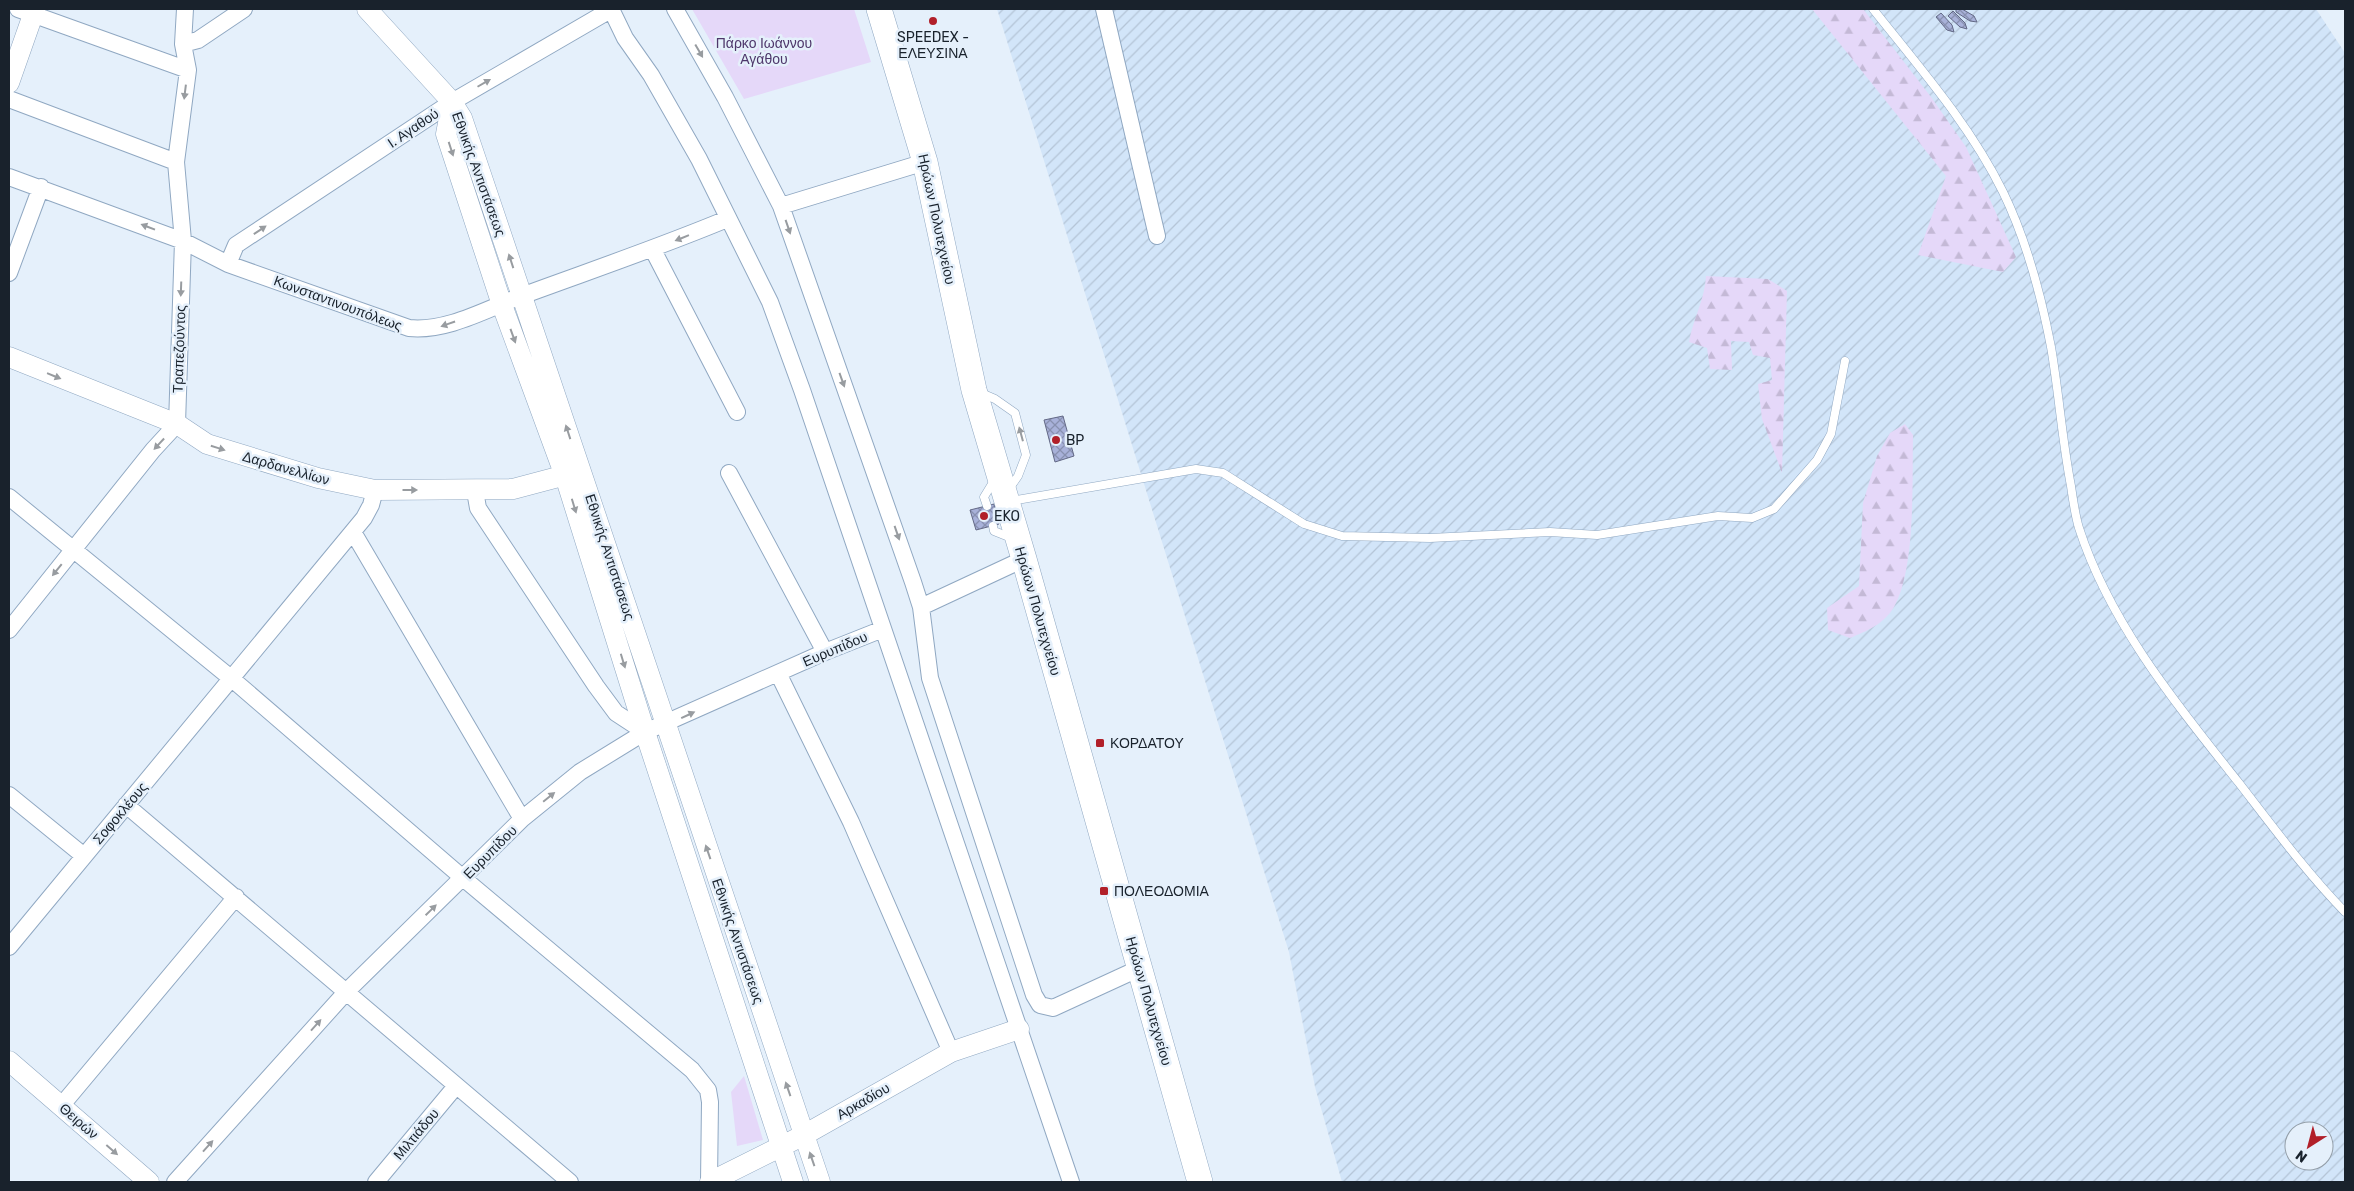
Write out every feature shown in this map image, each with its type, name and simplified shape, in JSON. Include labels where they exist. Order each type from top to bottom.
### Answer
[{"type":"main road","name":"Ηρώων Πολυτεχνείου","points":[[879,9],[925,162],[974,390],[999,494],[1021,549],[1200,1182]]},
{"type":"street","name":"Τραπεζούντος","points":[[177,424],[183,241],[176,162],[188,70],[183,44],[185,9]]},
{"type":"street","points":[[183,44],[198,40],[244,9]]},
{"type":"street","points":[[367,9],[452,102]]},
{"type":"street","points":[[611,9],[625,38],[651,75],[678,120],[770,302],[1070,1182]]},
{"type":"street","name":"Ι. Αγαθού","points":[[228,264],[236,245],[452,102],[611,9]]},
{"type":"street","points":[[674,9],[725,97],[780,206],[883,492],[921,607],[930,678],[1034,995],[1040,1005],[1053,1008],[1140,968]]},
{"type":"street","points":[[1104,9],[1157,236]]},
{"type":"street","points":[[9,83],[29,11],[188,70]]},
{"type":"street","points":[[9,99],[176,162]]},
{"type":"street","name":"Εθνικής Αντιστάσεως","points":[[452,102],[462,118],[478,160],[523,296],[645,732],[792,1182]]},
{"type":"street","name":"Εθνικής Αντιστάσεως","points":[[452,102],[446,134],[502,305],[573,473],[665,725],[820,1182]]},
{"type":"street","points":[[780,206],[925,162]]},
{"type":"street","name":"Κωνσταντινουπόλεως","points":[[9,177],[41,187],[183,241],[228,264],[409,328],[422,330],[438,327],[502,305],[653,250],[727,219]]},
{"type":"street","points":[[9,273],[41,187]]},
{"type":"street","points":[[653,250],[737,412]]},
{"type":"street","name":"Δαρδανελλίων","points":[[9,358],[177,424],[206,444],[318,478],[375,490],[475,491],[513,489],[573,473]]},
{"type":"street","points":[[9,630],[153,450],[177,424]]},
{"type":"street","points":[[729,473],[826,652]]},
{"type":"street","name":"Σοφοκλέους","points":[[9,947],[353,532],[371,505],[375,490]]},
{"type":"street","points":[[475,491],[478,508],[596,686],[616,713],[645,732]]},
{"type":"street","points":[[9,497],[232,679],[702,1081],[708,1090],[710,1102],[710,1182]]},
{"type":"street","points":[[353,532],[522,819]]},
{"type":"street","points":[[921,607],[1021,549]]},
{"type":"street","name":"Ευρυπίδου","points":[[175,1182],[347,991],[522,819],[580,772],[645,732],[665,725],[826,652],[883,629]]},
{"type":"street","points":[[778,673],[851,822],[951,1052]]},
{"type":"street","points":[[9,795],[84,856]]},
{"type":"street","points":[[126,805],[570,1182]]},
{"type":"street","points":[[61,1106],[236,897]]},
{"type":"street","name":"Αρκαδίου","points":[[710,1182],[804,1135],[951,1052],[1019,1029]]},
{"type":"street","name":"Θειρών","points":[[9,1061],[149,1182]]},
{"type":"street","name":"Μιλτιάδου","points":[[376,1182],[456,1086]]},
{"type":"lane","points":[[1873,9],[1947,103],[1981,154],[2003,192],[2021,236],[2051,346],[2062,441],[2078,526],[2101,585],[2146,661],[2192,724],[2267,819],[2345,912]]},
{"type":"lane","points":[[999,494],[1196,469],[1223,473],[1304,524],[1342,536],[1430,538],[1550,532],[1597,535],[1718,516],[1752,518],[1774,509],[1817,460],[1831,434],[1845,361]]},
{"type":"lane","points":[[974,390],[995,399],[1015,413],[1026,455],[1018,476],[999,494]]},
{"type":"lane","points":[[993,526],[994,531],[1006,537],[1021,549]]},
{"type":"shaded area","points":[[997,9],[2316,9],[2345,53],[2345,1182],[1342,1182],[1315,1087],[1289,952]]},
{"type":"green space","name":"Πάρκο Ιωάννου Αγάθου","points":[[692,9],[854,9],[871,62],[744,99]]},
{"type":"green space","points":[[1812,9],[1863,9],[1931,97],[1966,147],[2016,257],[2003,272],[1918,255],[1946,176]]},
{"type":"green space","points":[[1706,276],[1768,279],[1787,291],[1782,473],[1762,419],[1758,384],[1772,380],[1770,358],[1753,355],[1749,342],[1731,341],[1732,370],[1710,369],[1707,348],[1689,342]]},
{"type":"green space","points":[[1905,424],[1913,435],[1912,499],[1909,548],[1901,590],[1894,607],[1885,618],[1869,630],[1850,638],[1828,630],[1827,608],[1859,586],[1863,503],[1877,456],[1890,433]]},
{"type":"green space","points":[[744,1076],[763,1140],[737,1146],[731,1092]]},
{"type":"building","points":[[1956,9],[1962,9],[1974,16],[1977,22],[1970,21],[1956,12]]},
{"type":"building","points":[[1953,11],[1965,23],[1967,29],[1960,27],[1948,16]]},
{"type":"building","points":[[1941,13],[1952,25],[1954,32],[1947,30],[1936,17]]},
{"type":"building","points":[[1063,416],[1074,456],[1055,462],[1044,420]]},
{"type":"building","points":[[994,504],[999,524],[976,530],[970,510]]},
{"type":"place","name":"SPEEDEX - ΕΛΕΥΣΙΝΑ","points":[[933,21]]},
{"type":"place","name":"BP","points":[[1056,440]]},
{"type":"place","name":"EKO","points":[[984,516]]},
{"type":"place","name":"ΚΟΡΔΑΤΟΥ","points":[[1100,743]]},
{"type":"place","name":"ΠΟΛΕΟΔΟΜΙΑ","points":[[1104,891]]}]
